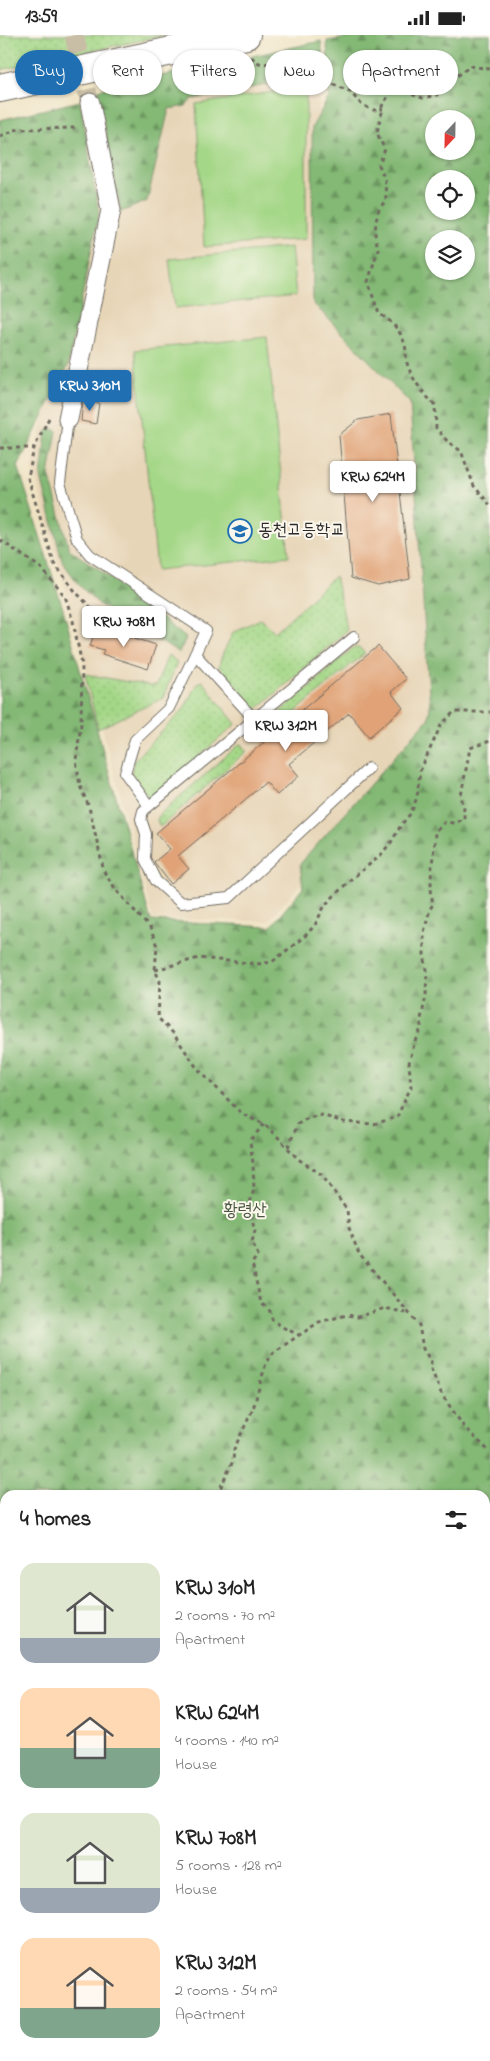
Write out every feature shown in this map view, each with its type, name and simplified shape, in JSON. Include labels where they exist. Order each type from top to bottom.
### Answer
[{"type":"highway","points":[[0,88],[237,37]]},
{"type":"street","points":[[68,419],[111,210],[90,103]]},
{"type":"lane","points":[[68,419],[60,483],[77,539],[90,555],[206,631],[169,708],[135,740],[127,761],[125,773],[149,806]]},
{"type":"lane","points":[[354,637],[143,811],[140,819],[146,833],[145,859],[156,881],[181,903],[229,898],[369,768]]},
{"type":"lane","points":[[195,654],[254,719]]},
{"type":"path","points":[[237,37],[259,63],[288,65],[349,91],[362,105],[373,110],[383,109]]},
{"type":"path","points":[[490,69],[470,66],[456,77],[442,83],[437,95],[423,98],[401,91],[391,92],[382,106],[383,109],[378,121],[377,133],[385,149],[378,165],[385,179],[386,200],[379,209],[376,221],[375,234],[378,249],[368,282],[379,314],[388,319],[400,331],[406,348],[407,364],[412,375],[425,395],[435,405],[436,428],[448,442],[461,451],[474,487],[490,505]]},
{"type":"path","points":[[0,135],[18,129],[94,128]]},
{"type":"path","points":[[0,448],[34,449],[28,478],[54,563],[105,623]]},
{"type":"path","points":[[0,540],[41,568],[65,596],[73,621],[82,665],[81,724],[76,760],[80,785],[89,807],[104,871],[117,891],[150,928],[154,937],[157,946],[155,970],[160,981],[158,1018],[173,1033],[197,1068],[242,1114],[264,1124],[298,1159],[321,1174],[347,1210],[349,1228],[359,1254],[406,1313],[419,1325],[423,1349],[430,1361],[431,1369],[442,1395],[464,1427],[490,1452]]},
{"type":"path","points":[[155,970],[199,958],[257,964],[272,962],[305,937],[315,925],[325,905],[350,880],[380,856],[411,813],[416,797],[420,771],[441,725],[454,712],[490,712]]},
{"type":"path","points":[[288,1148],[298,1124],[308,1118],[321,1115],[344,1122],[374,1124],[397,1117],[411,1087],[409,1063],[415,1041],[421,1029],[426,995],[427,970],[424,955],[424,932],[433,904],[430,879],[434,853],[434,832],[445,822],[454,823],[464,819],[461,796],[470,748],[490,741]]},
{"type":"path","points":[[264,1124],[250,1141],[254,1191],[250,1210],[256,1231],[252,1242],[258,1255],[252,1263],[261,1303],[270,1311],[272,1319],[280,1327],[299,1335]]},
{"type":"path","points":[[219,1490],[233,1461],[234,1449],[253,1409],[266,1363],[274,1352],[319,1323],[347,1315],[358,1317],[385,1308],[406,1313]]},
{"type":"shaded area","name":"동천고등학교","points":[[265,81],[265,95],[319,95],[321,301],[422,402],[447,719],[268,921],[153,919],[33,468],[88,202],[135,196],[151,101],[186,95],[255,95],[255,83]]},
{"type":"green space","points":[[0,35],[167,35],[83,53],[83,50],[15,50],[15,67],[0,70]]},
{"type":"green space","name":"황령산","points":[[366,35],[490,35],[490,1490],[0,1490],[0,120],[80,101],[99,213],[68,366],[18,466],[63,609],[151,921],[270,927],[303,888],[300,864],[428,719],[430,708],[410,403],[313,303],[312,127],[329,95],[333,95],[333,50],[327,50],[327,41]]},
{"type":"green space","points":[[321,41],[322,50],[280,50]]},
{"type":"green space","points":[[265,53],[265,85],[255,87],[255,55]]},
{"type":"green space","points":[[172,74],[172,95],[213,95],[192,99],[186,106],[169,109],[147,201],[121,212],[98,95],[162,95],[162,76]]},
{"type":"green space","points":[[265,93],[265,95],[306,95],[306,239],[204,247],[196,104]]},
{"type":"green space","points":[[291,247],[296,296],[175,308],[169,259]]},
{"type":"green space","points":[[267,337],[289,556],[157,570],[135,350]]},
{"type":"green space","points":[[51,428],[57,431],[49,474],[69,549],[104,573],[186,638],[179,653],[100,605],[79,585],[62,561],[41,477],[46,432]]},
{"type":"green space","points":[[335,576],[347,630],[257,709],[219,667],[233,632],[260,619],[275,632]]},
{"type":"green space","points":[[353,648],[359,648],[365,653],[279,726],[273,718]]},
{"type":"green space","points":[[168,655],[177,662],[163,698],[98,729],[85,674],[156,686]]},
{"type":"green space","points":[[202,681],[236,724],[150,799],[131,773],[134,760],[184,709],[197,683]]},
{"type":"green space","points":[[241,743],[247,751],[160,827],[157,820],[160,814]]},
{"type":"building","points":[[83,401],[99,403],[96,424],[81,421]]},
{"type":"building","points":[[391,414],[410,579],[378,586],[351,578],[339,435],[358,420]]},
{"type":"building","points":[[110,630],[156,645],[148,669],[102,654],[104,650],[90,646],[95,631],[108,635]]},
{"type":"building","points":[[378,646],[406,679],[391,692],[403,708],[369,737],[349,713],[289,764],[299,776],[277,795],[266,782],[178,856],[189,869],[171,884],[154,862],[170,849],[156,833]]},
{"type":"tunnel","points":[[74,35],[90,103]]},
{"type":"place","name":"동천고등학교","points":[[240,531]]}]
